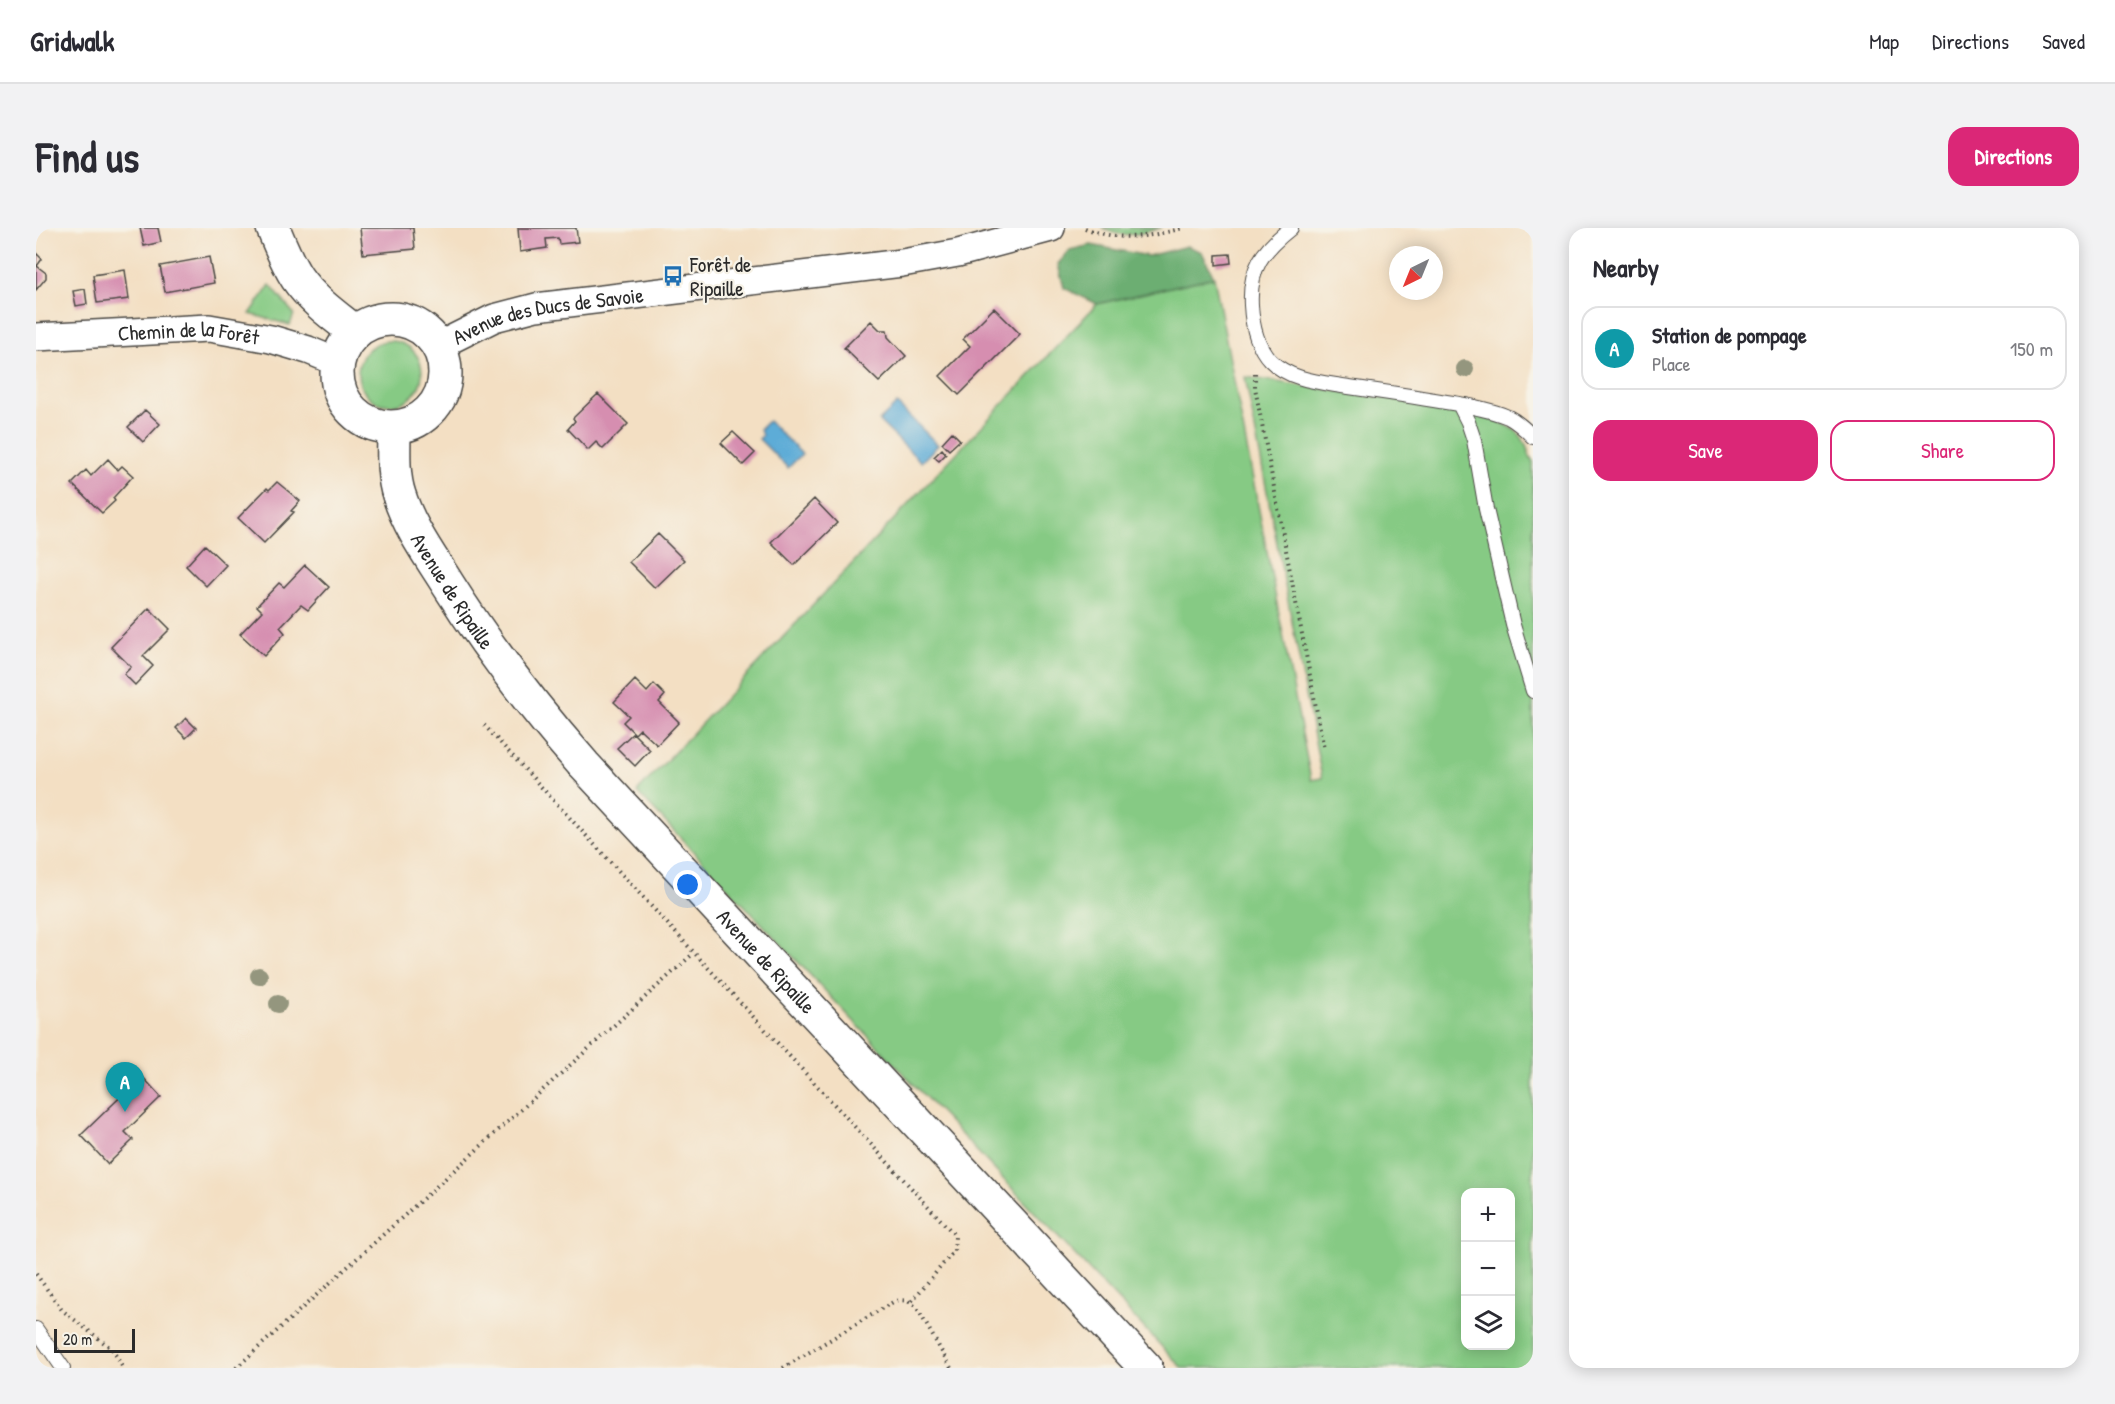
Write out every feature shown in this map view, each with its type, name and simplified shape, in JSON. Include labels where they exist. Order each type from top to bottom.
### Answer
[{"type":"street","points":[[273,228],[298,280],[317,300],[355,332]]},
{"type":"street","name":"Avenue des Ducs de Savoie","points":[[438,346],[494,318],[536,307],[902,263],[958,253],[1051,228]]},
{"type":"street","points":[[402,320],[426,332],[438,346],[445,367],[444,383],[439,398],[430,411],[417,421],[394,428],[372,424],[352,412],[343,400],[338,386],[338,362],[343,346],[355,332],[377,321],[402,320]]},
{"type":"street","name":"Chemin de la Forêt","points":[[36,337],[209,328],[272,339],[338,362]]},
{"type":"street","name":"Avenue de Ripaille","points":[[394,428],[396,482],[407,516],[466,613],[539,713],[584,765],[1146,1368]]},
{"type":"lane","points":[[1291,228],[1262,255],[1255,268],[1252,281],[1251,309],[1255,333],[1260,346],[1281,369],[1316,382],[1459,404],[1508,417],[1533,437]]},
{"type":"lane","points":[[1459,404],[1474,440],[1486,509],[1513,625],[1533,691]]},
{"type":"lane","points":[[36,1329],[63,1368]]},
{"type":"path","points":[[1085,228],[1115,238],[1159,234],[1183,228]]},
{"type":"path","points":[[1260,346],[1254,379],[1255,388],[1324,749]]},
{"type":"path","points":[[484,725],[955,1237],[956,1244],[950,1258],[911,1302]]},
{"type":"path","points":[[236,1368],[694,953]]},
{"type":"path","points":[[36,1274],[62,1310],[112,1349],[123,1368]]},
{"type":"path","points":[[783,1368],[893,1302],[902,1300],[911,1302],[917,1308],[951,1368]]},
{"type":"green space","points":[[1103,228],[1162,228],[1125,235]]},
{"type":"green space","points":[[1091,245],[1148,256],[1187,246],[1202,252],[1214,277],[1097,304],[1064,288],[1058,264],[1070,250]]},
{"type":"green space","points":[[1214,277],[1311,780],[1322,778],[1245,377],[1422,403],[1470,413],[1508,426],[1524,440],[1533,462],[1533,1368],[1182,1368],[637,792],[1097,304]]},
{"type":"green space","points":[[270,285],[294,314],[290,325],[250,314]]},
{"type":"green space","points":[[390,341],[408,347],[416,355],[422,373],[416,391],[408,399],[390,405],[372,399],[364,391],[358,373],[364,355],[372,347]]},
{"type":"water","points":[[897,404],[938,445],[921,462],[879,421]]},
{"type":"water","points":[[768,421],[802,454],[788,468],[759,439],[762,436],[760,429]]},
{"type":"building","points":[[140,228],[158,228],[161,242],[144,246]]},
{"type":"building","points":[[360,228],[413,228],[415,249],[363,254]]},
{"type":"building","points":[[518,228],[576,228],[578,242],[559,244],[558,238],[546,239],[547,248],[520,252]]},
{"type":"building","points":[[36,253],[42,259],[37,266],[46,273],[46,278],[36,290]]},
{"type":"building","points":[[1230,254],[1231,263],[1216,265],[1216,255]]},
{"type":"building","points":[[209,257],[214,283],[165,292],[160,266]]},
{"type":"building","points":[[125,270],[129,299],[97,303],[93,275]]},
{"type":"building","points":[[85,289],[87,304],[76,306],[73,291]]},
{"type":"building","points":[[994,308],[1020,334],[959,395],[940,376],[970,346],[963,339]]},
{"type":"building","points":[[871,321],[880,330],[887,330],[888,337],[906,356],[879,382],[844,348]]},
{"type":"building","points":[[598,394],[628,424],[603,449],[596,442],[588,450],[568,429],[575,421],[573,418]]},
{"type":"building","points":[[145,410],[160,424],[143,442],[128,427]]},
{"type":"building","points":[[733,432],[755,453],[743,465],[721,443]]},
{"type":"building","points":[[952,432],[960,440],[949,450],[942,443]]},
{"type":"building","points":[[942,449],[946,454],[939,461],[934,457]]},
{"type":"building","points":[[108,459],[118,470],[122,466],[133,476],[113,498],[115,501],[102,513],[72,484],[86,470],[91,476]]},
{"type":"building","points":[[277,482],[300,501],[291,511],[294,512],[264,543],[238,518],[267,488],[269,490]]},
{"type":"building","points":[[814,499],[837,523],[794,565],[771,542]]},
{"type":"building","points":[[658,534],[684,560],[655,588],[629,562]]},
{"type":"building","points":[[205,545],[226,565],[206,586],[186,566]]},
{"type":"building","points":[[305,565],[329,587],[308,610],[301,605],[280,627],[285,633],[264,656],[240,634],[262,611],[257,606],[279,583],[284,587]]},
{"type":"building","points":[[149,608],[170,629],[143,656],[153,666],[135,685],[124,674],[131,667],[111,647]]},
{"type":"building","points":[[635,680],[647,692],[654,684],[665,695],[659,702],[679,722],[657,745],[640,729],[635,734],[623,722],[629,716],[614,702]]},
{"type":"building","points":[[186,718],[196,728],[186,738],[176,728]]},
{"type":"building","points":[[633,733],[650,750],[635,766],[617,748]]},
{"type":"building","points":[[142,1076],[161,1097],[125,1132],[133,1140],[108,1164],[81,1135]]},
{"type":"place","name":"Forêt de Ripaille","points":[[673,276]]},
{"type":"place","name":"Station de pompage","points":[[125,1112]]}]
